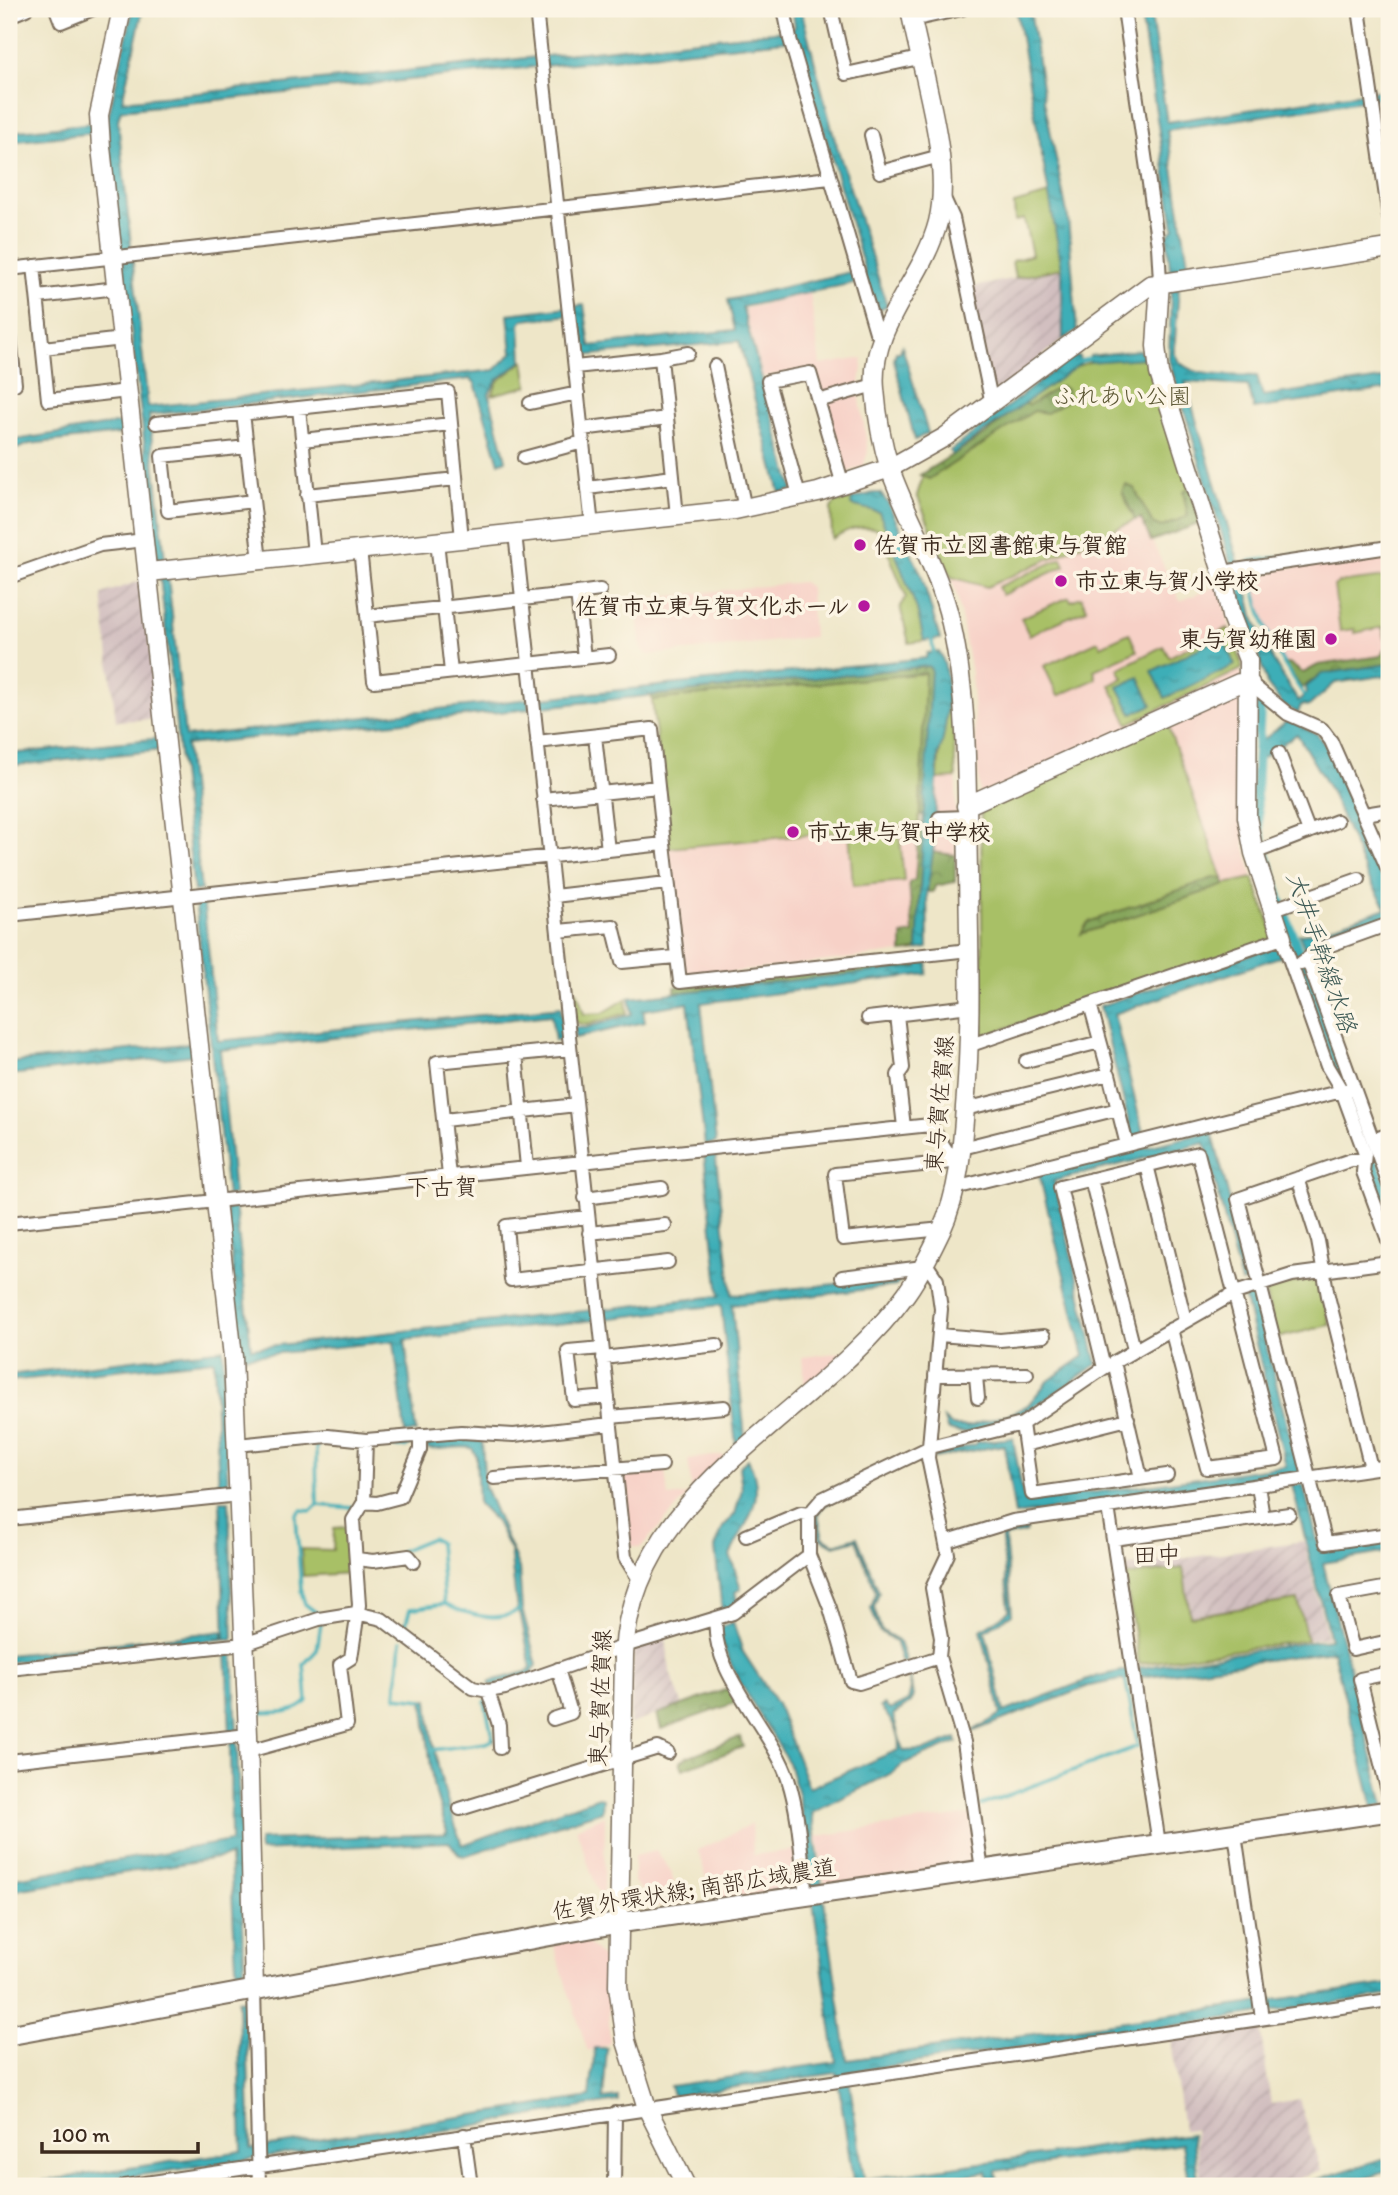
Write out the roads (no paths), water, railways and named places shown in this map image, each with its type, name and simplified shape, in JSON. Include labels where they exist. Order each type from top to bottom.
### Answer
[{"type":"main road","name":"佐賀外環状線; 南部広域農道","points":[[9,2035],[618,1923],[1389,1811]]},
{"type":"street","points":[[9,16],[26,9]]},
{"type":"street","points":[[56,9],[61,22],[93,9]]},
{"type":"street","points":[[122,9],[99,115],[123,255],[117,288],[233,1357],[248,1743],[259,2186]]},
{"type":"street","points":[[536,9],[592,526]]},
{"type":"street","points":[[784,9],[830,178],[876,332],[881,337]]},
{"type":"street","points":[[831,9],[846,74],[919,58]]},
{"type":"street","points":[[911,14],[962,9]]},
{"type":"street","points":[[1124,9],[1158,246],[1160,281],[1156,346],[1159,373],[1222,572],[1231,616],[1248,660],[1250,682],[1245,788],[1260,850],[1280,907],[1282,938],[1299,964],[1327,1066],[1348,1090],[1373,1140],[1389,1185]]},
{"type":"street","points":[[1359,9],[1389,218]]},
{"type":"street","name":"東与賀佐賀線","points":[[686,2186],[647,2108],[626,2041],[618,1986],[624,1646],[628,1616],[657,1544],[683,1508],[874,1331],[906,1294],[942,1229],[955,1188],[961,1154],[971,1045],[963,696],[953,634],[935,570],[890,468],[874,385],[881,337],[930,244],[943,196],[940,156],[911,14]]},
{"type":"street","points":[[871,135],[880,172],[940,156]]},
{"type":"street","points":[[9,269],[830,178]]},
{"type":"street","points":[[943,196],[953,218],[992,404]]},
{"type":"street","points":[[149,572],[745,509],[843,485],[890,468],[945,437],[1133,297],[1160,281],[1389,248]]},
{"type":"street","points":[[34,266],[48,400],[128,391]]},
{"type":"street","points":[[38,297],[117,288]]},
{"type":"street","points":[[9,326],[10,357],[15,384]]},
{"type":"street","points":[[43,348],[123,339]]},
{"type":"street","points":[[575,366],[688,353]]},
{"type":"street","points":[[661,358],[677,516]]},
{"type":"street","points":[[715,366],[745,509]]},
{"type":"street","points":[[797,488],[768,382],[810,373],[843,485]]},
{"type":"street","points":[[818,401],[874,385]]},
{"type":"street","points":[[156,423],[448,392],[462,538]]},
{"type":"street","points":[[530,403],[578,393]]},
{"type":"street","points":[[299,408],[314,554]]},
{"type":"street","points":[[243,413],[260,561]]},
{"type":"street","points":[[524,458],[583,435],[667,418]]},
{"type":"street","points":[[302,440],[451,424]]},
{"type":"street","points":[[247,447],[162,456],[168,511],[253,500]]},
{"type":"street","points":[[588,488],[673,477]]},
{"type":"street","points":[[307,495],[456,479]]},
{"type":"street","points":[[515,533],[625,1557],[640,1581]]},
{"type":"street","points":[[9,577],[100,545],[145,540]]},
{"type":"street","points":[[437,541],[451,672]]},
{"type":"street","points":[[1222,572],[1389,547]]},
{"type":"street","points":[[360,549],[374,681],[609,655]]},
{"type":"street","points":[[367,616],[600,590]]},
{"type":"street","points":[[577,593],[584,658]]},
{"type":"street","points":[[939,818],[966,812],[1239,683],[1250,682],[1294,716],[1322,729],[1331,741],[1389,872]]},
{"type":"street","points":[[537,742],[652,729],[675,957],[678,978],[684,983],[969,950]]},
{"type":"street","points":[[595,736],[608,850]]},
{"type":"street","points":[[1279,754],[1309,832]]},
{"type":"street","points":[[543,799],[658,787]]},
{"type":"street","points":[[1365,814],[1389,810]]},
{"type":"street","points":[[1260,850],[1337,821]]},
{"type":"street","points":[[9,915],[664,844]]},
{"type":"street","points":[[1280,907],[1359,879]]},
{"type":"street","points":[[554,896],[667,883]]},
{"type":"street","points":[[1299,964],[1322,948],[1389,924]]},
{"type":"street","points":[[558,931],[613,926],[622,962],[675,957]]},
{"type":"street","points":[[971,1045],[1282,938]]},
{"type":"street","points":[[1090,1004],[1107,1066]]},
{"type":"street","points":[[868,1018],[970,1006]]},
{"type":"street","points":[[897,1015],[903,1068],[898,1075],[904,1127]]},
{"type":"street","points":[[1026,1061],[1100,1041]]},
{"type":"street","points":[[449,1176],[437,1062],[570,1049]]},
{"type":"street","points":[[516,1054],[527,1167]]},
{"type":"street","points":[[965,1110],[1109,1074],[1128,1144]]},
{"type":"street","points":[[955,1188],[1348,1090]]},
{"type":"street","points":[[1348,1090],[1365,1154],[1363,1172],[1389,1242]]},
{"type":"street","points":[[444,1119],[576,1105]]},
{"type":"street","points":[[942,1229],[844,1240],[835,1174],[961,1154],[1118,1109]]},
{"type":"street","points":[[9,1223],[930,1125],[947,1151],[961,1154]]},
{"type":"street","points":[[1373,1140],[1389,1134]]},
{"type":"street","points":[[1141,1478],[1128,1419],[1109,1365],[1060,1187],[1198,1153],[1277,1459],[1207,1468],[1171,1329]]},
{"type":"street","points":[[1364,1160],[1351,1160],[1238,1199],[1325,1543],[1389,1534]]},
{"type":"street","points":[[1147,1165],[1185,1320]]},
{"type":"street","points":[[1298,1178],[1324,1271],[1370,1468]]},
{"type":"street","points":[[1091,1179],[1134,1349]]},
{"type":"street","points":[[586,1198],[662,1188]]},
{"type":"street","points":[[588,1217],[506,1226],[511,1280],[668,1262]]},
{"type":"street","points":[[589,1233],[665,1225]]},
{"type":"street","points":[[939,1657],[859,1683],[851,1681],[830,1608],[809,1555],[809,1514],[822,1499],[930,1447],[1022,1424],[1134,1349],[1235,1293],[1260,1283],[1389,1262]]},
{"type":"street","points":[[842,1277],[923,1266],[937,1280],[941,1309],[940,1335],[928,1458],[948,1541],[948,1554],[932,1588],[942,1638],[939,1657],[964,1742],[982,1870]]},
{"type":"street","points":[[940,1335],[1000,1340],[1044,1336]]},
{"type":"street","points":[[608,1397],[574,1400],[568,1352],[603,1353],[717,1345]]},
{"type":"street","points":[[935,1376],[1027,1374]]},
{"type":"street","points":[[976,1376],[978,1398]]},
{"type":"street","points":[[237,1445],[328,1436],[366,1440],[485,1432],[514,1435],[724,1407]]},
{"type":"street","points":[[1025,1445],[1128,1419]]},
{"type":"street","points":[[1022,1424],[1032,1494],[1167,1475]]},
{"type":"street","points":[[365,1502],[377,1503],[400,1497],[420,1450],[420,1436]]},
{"type":"street","points":[[9,1761],[248,1743],[347,1724],[340,1665],[351,1658],[359,1605],[353,1520],[365,1502],[366,1440]]},
{"type":"street","points":[[494,1478],[662,1465]]},
{"type":"street","points":[[948,1541],[1013,1521],[1389,1466]]},
{"type":"street","points":[[1258,1485],[1263,1518]]},
{"type":"street","points":[[9,1519],[239,1495]]},
{"type":"street","points":[[1108,1507],[1159,1844]]},
{"type":"street","points":[[746,1536],[801,1513],[809,1514]]},
{"type":"street","points":[[1114,1539],[1289,1514]]},
{"type":"street","points":[[9,1669],[244,1644],[309,1622],[356,1613],[382,1619],[473,1688],[488,1691],[624,1646],[733,1614],[809,1555]]},
{"type":"street","points":[[357,1559],[409,1556],[414,1562]]},
{"type":"street","points":[[1389,1587],[1339,1596],[1353,1649],[1389,1641]]},
{"type":"street","points":[[716,1620],[721,1656],[741,1695],[779,1754],[789,1782],[806,1896]]},
{"type":"street","points":[[553,1719],[571,1713],[558,1669]]},
{"type":"street","points":[[1389,1673],[1360,1679],[1389,1796]]},
{"type":"street","points":[[488,1691],[499,1726],[500,1748]]},
{"type":"street","points":[[1374,1736],[1389,1733]]},
{"type":"street","points":[[460,1810],[658,1748],[668,1753]]},
{"type":"street","points":[[1235,1834],[1262,2016]]},
{"type":"street","points":[[125,2186],[258,2163],[852,2079],[1262,2016],[1389,2000]]},
{"type":"street","points":[[614,2186],[615,2113]]},
{"type":"street","points":[[464,2135],[471,2186]]},
{"type":"water","points":[[133,9],[143,9],[122,101],[792,30],[795,26],[792,9],[801,9],[834,137],[887,306],[878,310],[868,283],[863,279],[865,271],[796,37],[793,36],[785,41],[121,110],[118,120],[148,407],[495,370],[512,353],[508,314],[584,305],[590,346],[735,330],[728,300],[855,271],[858,282],[742,307],[793,490],[780,493],[739,341],[581,356],[572,315],[523,320],[520,324],[522,361],[497,380],[489,394],[506,460],[499,463],[475,383],[471,379],[149,415],[165,559],[158,560],[107,123]]},
{"type":"water","points":[[1016,9],[1030,9],[1044,100],[1068,218],[1077,331],[1063,339],[1062,268]]},
{"type":"water","points":[[1140,9],[1150,9],[1167,122],[1389,89],[1389,97],[1167,130],[1189,269],[1170,270],[1167,236],[1174,228]]},
{"type":"water","points":[[93,123],[94,133],[9,142],[9,132]]},
{"type":"water","points":[[1171,289],[1179,289],[1174,352],[1187,368],[1210,374],[1257,376],[1263,396],[1389,378],[1389,389],[1254,409],[1248,386],[1185,382],[1239,564],[1231,565],[1169,360]]},
{"type":"water","points":[[902,346],[928,433],[915,440],[894,360],[896,352],[900,352]]},
{"type":"water","points":[[1139,350],[1145,358],[1090,362],[1090,356]]},
{"type":"water","points":[[1079,356],[1080,364],[952,455],[950,451],[1070,358]]},
{"type":"water","points":[[127,422],[128,433],[29,444],[9,452],[9,441]]},
{"type":"water","points":[[880,493],[888,503],[921,574],[940,639],[924,641],[917,609],[879,512],[851,505],[852,499]]},
{"type":"water","points":[[1244,575],[1253,616],[1274,662],[1298,701],[1307,693],[1306,687],[1321,674],[1389,664],[1389,675],[1335,683],[1309,706],[1301,705],[1298,713],[1283,705],[1267,684],[1235,576]]},
{"type":"water","points":[[160,577],[168,577],[185,737],[528,699],[529,709],[186,745],[201,890],[194,891]]},
{"type":"water","points":[[1222,637],[1235,665],[1165,698],[1152,671]]},
{"type":"water","points":[[939,652],[946,674],[947,703],[938,756],[934,846],[927,892],[928,948],[917,950],[931,669],[928,666],[543,707],[539,702],[542,698],[926,658],[927,653]]},
{"type":"water","points":[[1139,677],[1152,705],[1132,714],[1118,687]]},
{"type":"water","points":[[1288,720],[1317,734],[1332,755],[1389,890],[1389,917],[1317,942],[1305,949],[1299,934],[1317,932],[1387,908],[1368,878],[1330,790],[1297,734],[1262,758],[1262,741]]},
{"type":"water","points":[[160,738],[162,750],[9,766],[9,754]]},
{"type":"water","points":[[203,898],[218,1041],[561,1007],[564,1040],[555,1041],[551,1015],[220,1050],[234,1195],[227,1196],[195,899]]},
{"type":"water","points":[[1278,945],[1282,956],[1114,1014],[1144,1137],[1133,1139],[1100,1006]]},
{"type":"water","points":[[918,961],[928,961],[927,974],[701,1003],[716,1143],[705,1145],[688,1003],[643,1010],[645,1022],[575,1038],[574,1027],[586,1028],[632,1014],[629,998],[918,967]]},
{"type":"water","points":[[193,1043],[194,1055],[9,1075],[9,1063]]},
{"type":"water","points":[[1212,1131],[1250,1280],[1241,1283],[1205,1143],[1054,1181],[1097,1364],[1046,1399],[1003,1423],[964,1433],[947,1429],[944,1419],[952,1426],[970,1426],[1013,1413],[1028,1405],[1047,1382],[1084,1356],[1039,1174]]},
{"type":"water","points":[[715,1151],[732,1295],[902,1277],[896,1286],[732,1305],[745,1438],[736,1446],[721,1305],[605,1319],[604,1309],[719,1296],[704,1153]]},
{"type":"water","points":[[235,1204],[251,1348],[593,1310],[595,1320],[405,1340],[416,1432],[405,1433],[394,1341],[242,1357],[226,1205]]},
{"type":"water","points":[[1252,1291],[1300,1474],[1015,1515],[1004,1445],[935,1458],[934,1456],[976,1442],[1013,1438],[1024,1502],[1286,1466],[1244,1295]]},
{"type":"water","points":[[223,1349],[228,1491],[219,1492],[214,1360],[9,1381],[9,1375]]},
{"type":"water","points":[[460,1437],[482,1442],[485,1487],[519,1568],[522,1609],[537,1665],[531,1674],[493,1685],[489,1684],[490,1681],[529,1671],[531,1667],[521,1617],[517,1611],[510,1550],[496,1522],[478,1504],[476,1455],[472,1448],[428,1449],[426,1445]]},
{"type":"water","points":[[748,1459],[754,1473],[756,1497],[730,1555],[741,1589],[735,1592],[738,1603],[730,1607],[730,1610],[722,1611],[715,1548],[723,1527],[735,1514],[742,1489],[739,1467]]},
{"type":"water","points":[[1303,1484],[1320,1551],[1389,1542],[1389,1552],[1323,1563],[1384,1805],[1373,1807],[1333,1651],[1140,1677],[1139,1668],[1330,1639],[1292,1485]]},
{"type":"water","points":[[834,1497],[837,1499],[822,1507],[818,1516],[823,1537],[834,1544],[857,1537],[879,1592],[874,1607],[881,1630],[898,1640],[906,1662],[902,1663],[895,1641],[879,1631],[871,1608],[876,1592],[856,1540],[834,1546],[820,1538],[815,1516],[821,1505]]},
{"type":"water","points":[[220,1501],[229,1501],[233,1640],[225,1640]]},
{"type":"water","points":[[1025,1524],[1026,1532],[1005,1537],[1012,1614],[985,1631],[1004,1712],[1098,1676],[1127,1670],[1127,1679],[1089,1686],[969,1733],[1001,1714],[981,1630],[1009,1611],[1001,1530]]},
{"type":"water","points":[[733,1622],[743,1652],[777,1704],[809,1788],[898,1750],[894,1727],[880,1707],[884,1705],[890,1710],[908,1701],[911,1689],[907,1669],[913,1696],[910,1703],[893,1715],[903,1751],[925,1750],[956,1738],[957,1742],[905,1763],[894,1772],[812,1813],[822,1885],[812,1887],[799,1799],[789,1765],[726,1653],[721,1627]]},
{"type":"water","points":[[223,1631],[223,1639],[9,1662],[9,1655]]},
{"type":"water","points":[[226,1651],[233,1651],[237,1733],[230,1733]]},
{"type":"water","points":[[423,1699],[428,1700],[440,1773],[462,1845],[599,1797],[603,1799],[602,1811],[465,1856],[460,1855],[449,1842],[260,1851],[259,1840],[444,1834],[447,1831],[433,1785]]},
{"type":"water","points":[[237,1742],[245,1984],[237,1984],[230,1856],[9,1891],[9,1879],[231,1841],[230,1743]]},
{"type":"water","points":[[824,1900],[847,2060],[1389,1984],[1389,1995],[848,2072],[864,2179],[1192,2134],[1199,2186],[1189,2186],[1182,2144],[996,2171],[998,2186],[989,2186],[987,2172],[887,2186],[816,2186],[853,2181],[837,2073],[673,2096],[670,2086],[836,2062],[813,1902]]},
{"type":"water","points":[[246,2000],[251,2149],[590,2097],[595,2048],[607,2048],[603,2099],[618,2097],[618,2101],[454,2129],[66,2186],[9,2186],[242,2151],[238,2001]]},
{"type":"water","points":[[1382,2159],[1389,2160],[1389,2171],[1340,2186],[1296,2186]]},
{"type":"waterway","points":[[1077,362],[1093,358]]},
{"type":"waterway","points":[[1250,561],[1297,555]]},
{"type":"waterway","points":[[1251,574],[1259,608],[1270,637],[1304,695]]},
{"type":"waterway","points":[[931,635],[934,655]]},
{"type":"waterway","name":"大井手幹線水路","points":[[1260,705],[1256,795],[1259,830],[1279,898],[1350,1097]]},
{"type":"waterway","name":"大井手幹線水路","points":[[1367,1142],[1389,1206]]},
{"type":"waterway","points":[[371,1446],[406,1447],[411,1441]]},
{"type":"waterway","points":[[354,1508],[317,1505],[316,1447],[320,1442],[359,1446]]},
{"type":"waterway","points":[[317,1505],[311,1511],[301,1510],[296,1515],[301,1591],[305,1604],[318,1614]]},
{"type":"waterway","points":[[400,1551],[432,1538],[439,1543],[444,1604],[470,1614],[490,1617],[517,1611]]},
{"type":"waterway","points":[[404,1629],[410,1609],[444,1604]]},
{"type":"waterway","points":[[254,1713],[290,1711],[307,1701],[304,1664],[317,1650],[321,1623]]},
{"type":"waterway","points":[[401,1641],[396,1697],[423,1700]]},
{"type":"waterway","points":[[982,1805],[1138,1746],[1125,1677]]},
{"type":"waterway","points":[[431,1750],[493,1740],[485,1702]]},
{"type":"place","name":"佐賀市立図書館東与賀館","points":[[860,545]]},
{"type":"place","name":"市立東与賀小学校","points":[[1061,581]]},
{"type":"place","name":"佐賀市立東与賀文化ホール","points":[[864,606]]},
{"type":"place","name":"東与賀幼稚園","points":[[1331,639]]},
{"type":"place","name":"市立東与賀中学校","points":[[793,832]]},
{"type":"district","name":"下古賀","points":[[442,1186]]},
{"type":"district","name":"田中","points":[[1157,1554]]},
{"type":"park label","name":"ふれあい公園","points":[[1122,396]]}]
